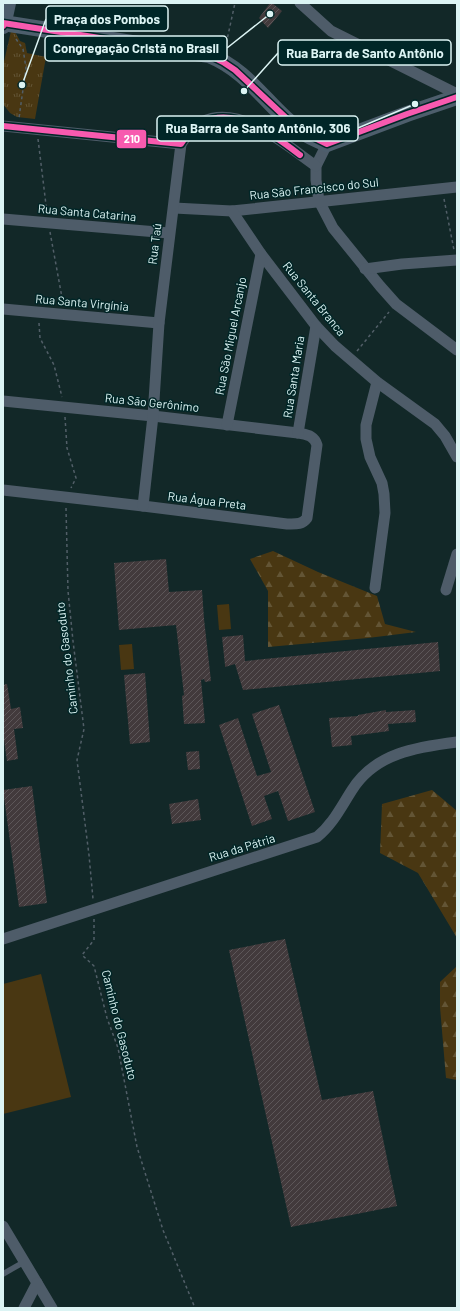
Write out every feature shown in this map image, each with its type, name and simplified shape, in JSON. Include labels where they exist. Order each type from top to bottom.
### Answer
[{"type":"street","points":[[8,3],[6,25],[209,55],[222,60],[236,69],[253,84],[299,129],[310,137],[327,144]]},
{"type":"street","points":[[300,3],[331,31],[457,94]]},
{"type":"street","points":[[457,97],[327,144],[316,166],[319,201],[333,228],[365,269],[396,304],[457,350]]},
{"type":"street","points":[[3,126],[181,144],[190,131],[202,122],[214,118],[229,118],[245,121],[280,140],[316,166]]},
{"type":"street","name":"Rua Taú","points":[[143,506],[153,416],[159,323],[181,144]]},
{"type":"street","name":"Rua São Francisco do Sul","points":[[174,208],[232,211],[457,187]]},
{"type":"street","name":"Rua Santa Branca","points":[[232,211],[316,326],[350,360],[377,382],[435,424],[445,436],[457,457]]},
{"type":"street","name":"Rua Santa Catarina","points":[[3,219],[169,233]]},
{"type":"street","name":"Rua São Miguel Arcanjo","points":[[227,425],[262,254]]},
{"type":"street","points":[[365,269],[402,264],[457,260]]},
{"type":"street","name":"Rua Santa Virgínia","points":[[3,309],[159,323]]},
{"type":"street","name":"Rua Santa Maria","points":[[298,433],[316,326]]},
{"type":"street","points":[[375,588],[385,513],[384,494],[382,483],[370,457],[366,439],[366,425],[377,382]]},
{"type":"street","name":"Rua São Gerônimo","points":[[3,401],[153,416],[298,433]]},
{"type":"street","name":"Rua Água Preta","points":[[3,490],[287,524],[300,524],[307,518],[317,445],[312,436],[298,433]]},
{"type":"street","points":[[446,590],[457,554]]},
{"type":"street","name":"Rua da Pátria","points":[[3,939],[317,837],[325,831],[333,821],[362,775],[377,764],[394,755],[426,747],[457,742]]},
{"type":"street","points":[[3,1226],[52,1308]]},
{"type":"street","points":[[24,1308],[37,1283]]},
{"type":"lane","points":[[3,1274],[24,1262]]},
{"type":"path","points":[[222,60],[235,3]]},
{"type":"path","points":[[6,25],[23,49],[26,68],[18,122]]},
{"type":"path","points":[[36,130],[48,223],[63,306]]},
{"type":"path","points":[[442,188],[457,260]]},
{"type":"path","points":[[350,360],[396,304]]},
{"type":"path","points":[[39,312],[40,338],[54,365],[64,407],[67,448],[76,478],[65,497]]},
{"type":"path","name":"Caminho do Gasoduto","points":[[65,497],[68,591],[72,641],[84,729],[77,760],[89,855],[94,910],[94,940],[82,955],[94,966],[107,1018],[118,1048],[137,1147],[163,1230],[195,1308]]},
{"type":"green space","points":[[11,31],[15,32],[20,41],[25,43],[27,53],[46,57],[35,119],[17,117],[10,113],[3,104],[3,66]]},
{"type":"green space","points":[[273,551],[318,572],[377,596],[385,624],[416,632],[268,647],[268,591],[250,559]]},
{"type":"green space","points":[[229,604],[231,629],[219,630],[217,605]]},
{"type":"green space","points":[[132,644],[134,669],[121,670],[119,645]]},
{"type":"green space","points":[[432,790],[457,811],[457,938],[418,873],[380,853],[382,804]]},
{"type":"green space","points":[[457,966],[457,1080],[446,1078],[440,1007],[440,982]]},
{"type":"green space","points":[[41,974],[71,1097],[3,1114],[3,984]]},
{"type":"building","points":[[270,3],[282,11],[268,28],[259,18]]},
{"type":"building","points":[[166,559],[169,592],[202,590],[211,681],[205,682],[204,679],[201,680],[205,723],[184,724],[182,696],[184,695],[176,625],[119,630],[114,563]]},
{"type":"building","points":[[243,635],[245,661],[438,642],[440,671],[243,690],[235,664],[225,667],[222,637]]},
{"type":"building","points":[[145,673],[150,742],[130,744],[124,675]]},
{"type":"building","points":[[7,684],[11,709],[20,707],[23,728],[14,729],[18,759],[7,761],[3,733],[3,685]]},
{"type":"building","points":[[279,705],[315,812],[288,821],[278,791],[264,796],[272,819],[252,826],[219,725],[238,718],[257,776],[271,772],[252,714]]},
{"type":"building","points":[[386,710],[386,712],[415,710],[416,722],[388,724],[389,731],[351,736],[352,745],[332,747],[329,718],[358,716]]},
{"type":"building","points":[[199,751],[200,769],[188,770],[186,752]]},
{"type":"building","points":[[32,786],[47,903],[19,907],[3,790]]},
{"type":"building","points":[[198,799],[201,820],[172,824],[169,804]]},
{"type":"building","points":[[285,939],[322,1100],[373,1091],[397,1206],[291,1227],[229,950]]},
{"type":"transit line","name":"210","points":[[3,26],[3,23],[209,55],[235,70],[299,130],[327,144],[457,97]]},
{"type":"transit line","name":"210","points":[[3,126],[181,144],[190,132],[202,122],[215,118],[228,118],[242,120],[254,125],[279,139],[300,155]]},
{"type":"place","name":"Congregação Cristã no Brasil","points":[[270,14]]},
{"type":"place","name":"Praça dos Pombos","points":[[22,85]]},
{"type":"place","name":"Rua Barra de Santo Antônio","points":[[244,91]]},
{"type":"place","name":"Rua Barra de Santo Antônio, 306","points":[[415,104]]}]
